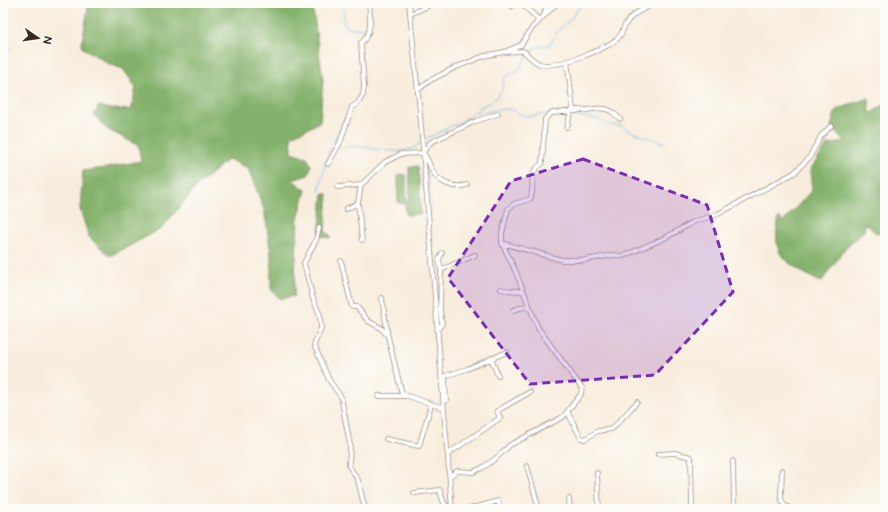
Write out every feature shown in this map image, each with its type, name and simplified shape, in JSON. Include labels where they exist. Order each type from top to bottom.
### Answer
[{"type":"street","points":[[328,164],[340,142],[352,107],[358,103],[364,87],[361,43],[365,40],[370,31],[368,3]]},
{"type":"street","points":[[409,3],[418,90],[452,509],[447,507],[440,490],[414,493]]},
{"type":"street","points":[[410,14],[435,3]]},
{"type":"street","points":[[510,3],[512,6],[516,3]]},
{"type":"street","points":[[521,3],[538,19],[537,23]]},
{"type":"street","points":[[543,17],[548,3]]},
{"type":"street","points":[[504,52],[521,45],[537,23],[557,3]]},
{"type":"street","points":[[418,90],[429,81],[454,68],[484,56],[504,52],[524,51],[540,64],[567,61],[586,56],[615,41],[620,37],[627,21],[641,10],[655,3]]},
{"type":"street","points":[[567,61],[573,111],[567,127]]},
{"type":"street","points":[[450,476],[457,471],[473,472],[482,468],[495,459],[510,445],[564,417],[580,394],[582,388],[538,328],[502,243],[502,233],[508,209],[514,204],[530,199],[532,195],[533,173],[536,168],[542,164],[545,119],[552,112],[592,108],[610,110],[620,119]]},
{"type":"street","points":[[423,153],[431,142],[476,121],[498,114]]},
{"type":"street","points":[[502,243],[562,260],[584,260],[614,255],[624,256],[665,238],[693,222],[718,214],[794,173],[809,158],[821,136],[830,126]]},
{"type":"street","points":[[362,240],[358,203],[362,185],[385,162],[401,154],[423,153],[427,157],[435,174],[442,182],[451,186],[459,187],[467,185]]},
{"type":"street","points":[[337,186],[362,185]]},
{"type":"street","points":[[346,209],[358,203]]},
{"type":"street","points":[[319,228],[304,263],[313,299],[320,315],[321,328],[317,334],[314,345],[329,380],[342,397],[350,445],[349,466],[358,480],[365,509]]},
{"type":"street","points":[[438,329],[442,324],[440,310],[441,270],[439,260],[442,253]]},
{"type":"street","points":[[441,270],[475,255]]},
{"type":"street","points":[[341,261],[352,307],[357,307],[368,320],[381,328],[388,337]]},
{"type":"street","points":[[501,289],[507,291],[516,289],[524,292]]},
{"type":"street","points":[[382,298],[388,337],[402,394],[405,396]]},
{"type":"street","points":[[513,310],[527,306],[531,310]]},
{"type":"street","points":[[444,408],[447,405],[445,376],[467,369],[507,352]]},
{"type":"street","points":[[491,358],[498,376]]},
{"type":"street","points":[[448,454],[500,418],[498,411],[530,392]]},
{"type":"street","points":[[378,396],[405,396],[444,408]]},
{"type":"street","points":[[568,413],[580,438],[585,439],[598,431],[612,429],[637,402]]},
{"type":"street","points":[[386,439],[419,446],[431,405]]},
{"type":"street","points":[[658,454],[675,453],[691,457],[692,509]]},
{"type":"street","points":[[733,461],[734,509]]},
{"type":"street","points":[[527,466],[539,509]]},
{"type":"street","points":[[782,470],[781,498],[784,505],[788,509],[792,509]]},
{"type":"street","points":[[597,473],[599,509]]},
{"type":"street","points":[[569,499],[570,509]]},
{"type":"street","points":[[470,509],[498,501],[502,509]]},
{"type":"highlighted area","points":[[583,159],[707,205],[733,292],[655,375],[530,384],[448,278],[511,181]]},
{"type":"green space","points":[[89,3],[312,3],[323,80],[320,121],[291,136],[292,152],[307,157],[311,166],[308,175],[292,180],[306,190],[298,218],[294,296],[280,299],[271,289],[271,253],[264,209],[248,168],[228,159],[198,185],[161,229],[110,256],[89,237],[80,209],[83,171],[141,161],[139,146],[107,129],[94,115],[99,106],[110,109],[131,110],[136,87],[123,69],[109,64],[83,48],[82,42]]},
{"type":"green space","points":[[869,98],[870,114],[885,104],[885,231],[876,233],[865,223],[864,231],[846,247],[821,282],[797,269],[786,260],[779,251],[777,230],[779,217],[783,222],[812,190],[810,170],[827,145],[844,142],[831,126],[836,110]]},
{"type":"green space","points":[[418,166],[421,214],[406,215],[405,204],[398,203],[398,174],[406,175],[406,199],[410,199],[409,167]]},
{"type":"green space","points":[[323,194],[328,194],[325,231],[330,235],[330,238],[319,236]]},
{"type":"waterway","points":[[342,3],[346,27],[363,29],[360,41]]},
{"type":"waterway","points":[[527,52],[531,52],[539,46],[550,45],[558,30],[571,19],[579,7],[591,3]]},
{"type":"waterway","points":[[3,52],[11,47]]},
{"type":"waterway","points":[[424,140],[464,120],[481,107],[493,101],[502,90],[504,78],[519,69],[527,56]]},
{"type":"waterway","points":[[326,161],[350,109]]},
{"type":"waterway","points":[[477,112],[508,109],[526,116],[548,114]]},
{"type":"waterway","points":[[553,115],[568,116]]},
{"type":"waterway","points":[[571,116],[598,119],[606,124],[622,126],[632,132],[665,143]]},
{"type":"waterway","points":[[340,148],[353,146],[398,151],[414,148],[420,143]]},
{"type":"waterway","points":[[329,155],[333,150]]},
{"type":"waterway","points":[[319,192],[326,162]]},
{"type":"waterway","points":[[426,163],[431,208]]}]
